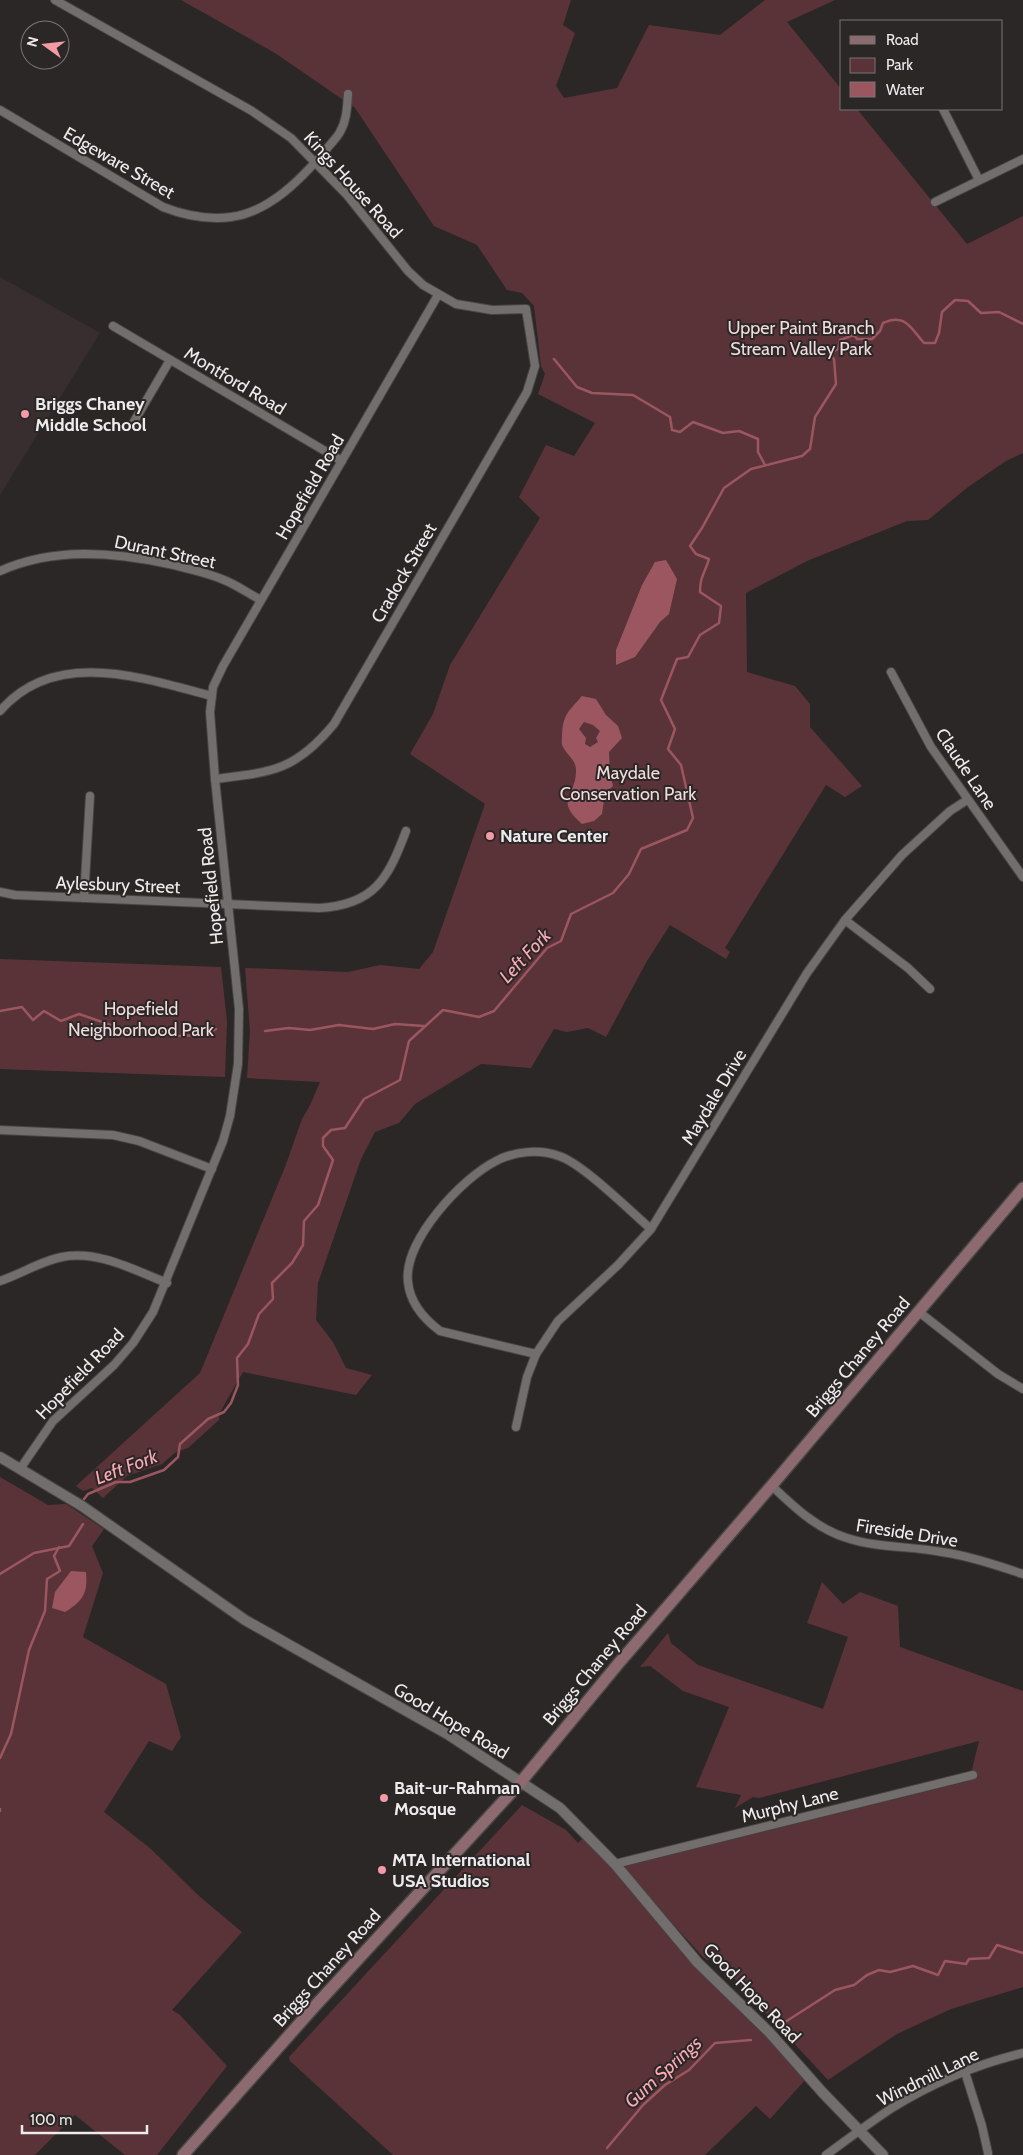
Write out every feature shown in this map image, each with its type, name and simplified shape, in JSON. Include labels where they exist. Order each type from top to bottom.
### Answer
[{"type":"main road","name":"Briggs Chaney Road","points":[[183,2155],[315,2006],[520,1783],[618,1664],[772,1486],[918,1312],[1021,1195]]},
{"type":"street","name":"Kings House Road","points":[[55,0],[252,111],[290,138],[347,196],[408,271],[438,295],[456,304],[473,307],[492,310],[526,309]]},
{"type":"street","name":"Edgeware Street","points":[[0,110],[163,208],[180,214],[206,219],[233,217],[263,206],[285,192],[315,162],[340,132],[346,117],[348,94]]},
{"type":"street","points":[[943,110],[978,180]]},
{"type":"street","points":[[935,202],[1023,159]]},
{"type":"street","name":"Hopefield Road","points":[[20,1469],[53,1421],[114,1365],[133,1342],[153,1312],[167,1283],[223,1141],[230,1116],[238,1064],[239,1009],[215,779],[210,712],[213,687],[223,666],[438,295]]},
{"type":"street","name":"Cradock Street","points":[[215,779],[264,773],[284,766],[306,753],[318,743],[334,724],[527,392],[535,366],[526,309]]},
{"type":"street","name":"Montford Road","points":[[114,326],[342,461]]},
{"type":"street","points":[[132,425],[170,360]]},
{"type":"street","name":"Durant Street","points":[[0,571],[13,565],[52,556],[89,553],[133,557],[201,571],[226,581],[261,600]]},
{"type":"street","points":[[0,711],[14,698],[36,684],[50,677],[75,672],[102,671],[171,685],[212,696]]},
{"type":"street","name":"Claude Lane","points":[[891,672],[931,747],[1023,877]]},
{"type":"street","points":[[84,898],[90,796]]},
{"type":"street","name":"Maydale Drive","points":[[516,1427],[527,1377],[536,1354],[558,1321],[618,1265],[651,1229],[807,973],[845,920],[902,856],[950,810],[967,800]]},
{"type":"street","name":"Aylesbury Street","points":[[0,892],[84,898],[319,908],[337,907],[349,904],[371,892],[386,878],[395,862],[406,831]]},
{"type":"street","points":[[845,920],[908,968],[930,989]]},
{"type":"street","points":[[0,1130],[114,1135],[139,1141],[212,1169]]},
{"type":"street","points":[[536,1354],[440,1331],[430,1324],[415,1306],[407,1281],[409,1264],[424,1231],[446,1201],[468,1180],[496,1160],[524,1151],[542,1152],[559,1156],[576,1164],[651,1229]]},
{"type":"street","points":[[0,1281],[55,1259],[81,1256],[107,1259],[167,1283]]},
{"type":"street","points":[[918,1312],[998,1374],[1023,1389]]},
{"type":"street","name":"Good Hope Road","points":[[0,1457],[82,1506],[246,1620],[449,1735],[560,1808],[586,1832],[615,1864],[698,1963],[770,2032],[882,2155]]},
{"type":"street","name":"Fireside Drive","points":[[772,1486],[814,1522],[846,1538],[880,1545],[941,1552],[993,1564],[1023,1574]]},
{"type":"street","name":"Murphy Lane","points":[[615,1864],[972,1775]]},
{"type":"street","name":"Windmill Lane","points":[[826,2155],[894,2107],[965,2072],[1023,2053]]},
{"type":"street","points":[[965,2072],[980,2117],[988,2153]]},
{"type":"shaded area","name":"Briggs Chaney Middle School","points":[[0,277],[100,333],[0,495]]},
{"type":"green space","points":[[181,0],[571,0],[563,25],[575,33],[556,86],[564,98],[617,88],[649,25],[720,35],[765,0],[835,0],[787,22],[840,88],[840,110],[858,110],[967,244],[1023,216],[1023,453],[1006,461],[968,487],[928,520],[907,521],[807,561],[746,593],[747,672],[795,686],[810,704],[810,727],[862,786],[845,797],[826,785],[725,948],[730,952],[726,959],[670,925],[647,961],[606,1037],[588,1028],[567,1032],[554,1029],[531,1068],[481,1064],[415,1104],[399,1123],[375,1132],[361,1159],[318,1283],[316,1320],[333,1342],[346,1368],[372,1375],[356,1395],[243,1372],[219,1414],[219,1420],[188,1448],[176,1452],[162,1464],[127,1476],[103,1498],[92,1488],[83,1491],[76,1486],[200,1373],[285,1167],[302,1119],[320,1082],[247,1078],[250,1031],[245,968],[348,972],[380,965],[419,969],[433,952],[485,804],[410,754],[433,714],[450,665],[540,518],[519,497],[546,445],[574,456],[595,423],[538,394],[545,374],[541,366],[534,306],[522,293],[507,290],[477,245],[434,226],[355,108],[275,53]]},
{"type":"green space","name":"Hopefield Neighborhood Park","points":[[0,959],[221,967],[227,1021],[225,1077],[0,1069]]},
{"type":"green space","points":[[0,1477],[48,1505],[66,1504],[104,1529],[92,1546],[103,1573],[83,1637],[166,1684],[181,1737],[172,1751],[149,1741],[104,1812],[151,1849],[199,1896],[242,1932],[172,2010],[180,2015],[227,2066],[157,2155],[125,2155],[75,2115],[35,2155],[0,2155]]},
{"type":"green space","points":[[822,1582],[843,1604],[860,1592],[898,1606],[900,1647],[1023,1691],[1023,1987],[951,2009],[897,2034],[828,2080],[716,1959],[707,1960],[703,1957],[621,1867],[969,1781],[979,1741],[759,1798],[753,1797],[735,1808],[741,1795],[696,1787],[729,1707],[683,1691],[650,1666],[640,1667],[668,1633],[671,1643],[698,1665],[823,1709],[848,1637],[807,1623]]},
{"type":"green space","points":[[522,1805],[566,1830],[578,1843],[585,1836],[806,2079],[770,2119],[756,2106],[705,2155],[393,2155],[290,2061],[289,2057]]},
{"type":"water","points":[[666,560],[677,579],[669,614],[660,622],[635,657],[616,665],[616,650],[642,585],[655,562]]},
{"type":"water","points":[[582,696],[596,699],[606,715],[618,726],[622,738],[609,752],[610,775],[613,786],[605,793],[602,814],[594,821],[582,824],[573,816],[569,809],[568,797],[573,786],[576,770],[575,763],[562,746],[562,743],[565,718]],"holes":[[[584,722],[593,725],[600,731],[596,738],[598,742],[590,747],[585,744],[586,738],[579,729]]]},
{"type":"water","points":[[71,1571],[86,1572],[86,1586],[83,1596],[65,1612],[52,1608],[55,1592]]},
{"type":"waterway","name":"Left Fork","points":[[84,1499],[88,1494],[116,1482],[130,1482],[164,1470],[178,1457],[180,1444],[208,1419],[224,1412],[231,1403],[238,1385],[237,1358],[248,1344],[259,1314],[273,1299],[272,1283],[292,1263],[303,1245],[304,1221],[318,1205],[333,1160],[323,1146],[323,1138],[331,1130],[345,1128],[364,1099],[400,1080],[409,1041],[443,1010],[479,1017],[494,1011],[547,948],[561,941],[571,914],[613,893],[629,874],[641,849],[687,830],[693,818],[681,765],[668,749],[675,729],[661,700],[677,659],[688,657],[700,635],[719,623],[721,606],[700,592],[702,578],[709,559],[696,554],[690,546],[724,488],[751,469],[802,456],[810,449],[815,417],[836,384],[834,359],[830,354],[838,349],[840,340],[854,335],[857,339],[872,339],[880,331],[883,323],[897,320],[911,327],[924,343],[935,343],[939,333],[942,312],[955,300],[968,301],[981,313],[999,312],[1023,324]]},
{"type":"waterway","points":[[554,359],[577,387],[592,393],[633,395],[670,417],[672,430],[680,432],[693,422],[723,433],[739,431],[758,439],[758,452],[765,465]]},
{"type":"waterway","points":[[0,1011],[22,1007],[33,1020],[44,1011],[61,1021],[79,1014],[134,1033],[155,1029],[174,1036],[202,1035],[216,1029]]},
{"type":"waterway","points":[[265,1031],[289,1028],[310,1030],[339,1025],[373,1029],[395,1024],[424,1026]]},
{"type":"waterway","name":"Left Fork","points":[[0,1574],[34,1553],[69,1546],[83,1524]]},
{"type":"waterway","points":[[0,1758],[11,1734],[29,1650],[45,1611],[47,1579],[60,1571],[54,1556],[59,1547]]},
{"type":"waterway","name":"Gum Springs","points":[[782,2024],[835,1990],[854,1985],[867,1975],[879,1970],[890,1972],[913,1966],[938,1975],[945,1961],[966,1964],[969,1959],[989,1958],[997,1945],[1023,1953]]},
{"type":"waterway","name":"Gum Springs","points":[[607,2148],[643,2105],[665,2085],[689,2070],[715,2043],[751,2040]]},
{"type":"place","name":"Briggs Chaney Middle School","points":[[25,414]]},
{"type":"place","name":"Nature Center","points":[[490,836]]},
{"type":"place","name":"Bait-ur-Rahman Mosque","points":[[384,1798]]},
{"type":"place","name":"MTA International USA Studios","points":[[382,1870]]},
{"type":"park label","name":"Upper Paint Branch Stream Valley Park","points":[[801,338]]},
{"type":"park label","name":"Maydale Conservation Park","points":[[628,783]]}]
